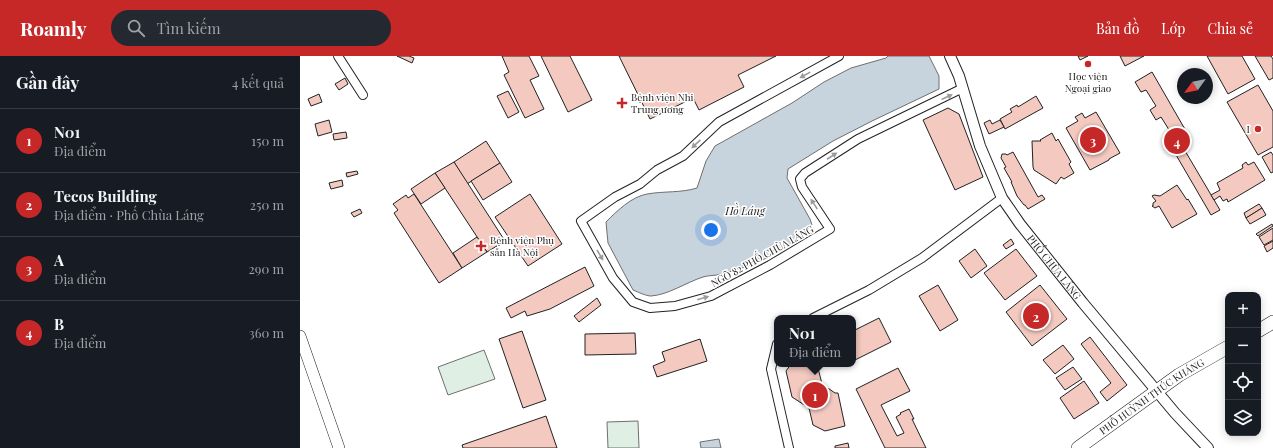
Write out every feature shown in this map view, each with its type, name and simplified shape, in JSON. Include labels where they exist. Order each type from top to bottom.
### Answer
[{"type":"main road","points":[[1261,328],[1273,322]]},
{"type":"main road","points":[[300,336],[339,448]]},
{"type":"main road","name":"PHỐ HUỲNH THÚC KHÁNG","points":[[1078,448],[1178,375],[1225,350]]},
{"type":"street","points":[[338,56],[363,95]]},
{"type":"street","name":"NGÕ 82 PHỐ CHÙA LÁNG","points":[[839,56],[718,122],[683,156],[657,170],[640,184],[615,197],[581,221],[613,278],[633,302],[650,308],[675,306],[711,296],[770,265],[830,229],[802,187],[800,179],[805,173],[858,139],[963,88]]},
{"type":"street","name":"PHỐ CHÙA LÁNG","points":[[950,56],[963,88],[980,146],[1002,198],[1040,249],[1157,391],[1208,448]]},
{"type":"street","points":[[819,315],[869,290],[922,258],[1002,198]]},
{"type":"street","points":[[774,355],[770,369],[789,448]]},
{"type":"green space","points":[[484,350],[495,379],[448,395],[438,367]]},
{"type":"green space","points":[[638,421],[639,448],[608,448],[607,422]]},
{"type":"water","name":"Hồ Láng","points":[[888,56],[929,56],[939,76],[939,89],[833,141],[788,169],[787,178],[812,225],[803,234],[782,250],[758,262],[734,271],[703,277],[671,291],[657,295],[649,296],[633,290],[608,243],[606,222],[615,213],[635,198],[647,194],[685,191],[697,188],[706,161],[715,146],[792,103],[824,82],[851,68],[886,58]]},
{"type":"water","points":[[719,439],[721,448],[701,448],[700,442]]},
{"type":"building","points":[[397,56],[409,56],[414,58],[412,63]]},
{"type":"building","points":[[502,56],[529,56],[539,76],[530,80],[544,109],[525,118],[504,75],[509,72]]},
{"type":"building","points":[[541,56],[570,56],[592,100],[568,112]]},
{"type":"building","points":[[619,56],[776,56],[738,75],[744,87],[699,110],[693,98],[650,119]]},
{"type":"building","points":[[1078,56],[1088,56],[1080,60]]},
{"type":"building","points":[[1120,56],[1144,56],[1125,66]]},
{"type":"building","points":[[1207,56],[1242,56],[1255,79],[1228,94]]},
{"type":"building","points":[[1255,56],[1271,56],[1273,59],[1273,78],[1269,80]]},
{"type":"building","points":[[1152,72],[1190,138],[1181,144],[1220,210],[1211,215],[1165,136],[1171,133],[1161,117],[1156,120],[1150,110],[1156,106],[1146,90],[1141,92],[1135,82]]},
{"type":"building","points":[[345,78],[348,84],[339,90],[335,84]]},
{"type":"building","name":"I","points":[[1258,85],[1273,111],[1273,147],[1258,155],[1227,102]]},
{"type":"building","points":[[508,91],[519,112],[508,118],[497,96]]},
{"type":"building","points":[[319,94],[322,102],[311,106],[308,99]]},
{"type":"building","points":[[1036,96],[1043,108],[1005,129],[1000,119],[1012,112],[1010,109],[1017,105],[1018,107]]},
{"type":"building","points":[[948,108],[959,114],[983,177],[955,190],[923,120]]},
{"type":"building","points":[[1096,112],[1120,153],[1090,170],[1066,128],[1078,121],[1075,117],[1082,113],[1085,118]]},
{"type":"building","points":[[329,120],[332,132],[318,136],[315,124]]},
{"type":"building","points":[[990,120],[992,124],[1000,120],[1004,127],[989,134],[984,123]]},
{"type":"building","points":[[346,132],[347,138],[334,140],[333,134]]},
{"type":"building","points":[[1052,133],[1056,141],[1058,139],[1071,162],[1069,164],[1074,173],[1064,179],[1061,177],[1056,184],[1034,170],[1033,167],[1032,141],[1041,141],[1040,140]]},
{"type":"building","points":[[486,141],[500,163],[467,184],[454,162]]},
{"type":"building","points":[[1013,152],[1038,197],[1042,195],[1045,199],[1028,209],[1017,196],[1001,158],[1002,154],[1007,155]]},
{"type":"building","points":[[1271,152],[1273,155],[1273,172],[1271,173],[1262,157]]},
{"type":"building","points":[[454,162],[505,241],[487,252],[435,173]]},
{"type":"building","points":[[1246,162],[1248,165],[1254,162],[1265,180],[1228,202],[1227,199],[1223,201],[1220,196],[1214,200],[1211,195],[1220,190],[1217,183],[1243,168],[1242,165]]},
{"type":"building","points":[[500,163],[512,182],[483,200],[471,181]]},
{"type":"building","points":[[357,171],[358,174],[347,177],[346,173]]},
{"type":"building","points":[[435,173],[445,188],[421,204],[411,189]]},
{"type":"building","points":[[342,180],[343,186],[331,189],[329,183]]},
{"type":"building","points":[[1177,185],[1197,214],[1172,228],[1159,206],[1155,208],[1152,206],[1156,201],[1152,196],[1160,196]]},
{"type":"building","points":[[414,194],[462,268],[439,283],[394,213],[398,210],[393,204],[406,195],[408,198]]},
{"type":"building","points":[[530,194],[562,244],[528,266],[495,217]]},
{"type":"building","points":[[1259,204],[1262,208],[1246,218],[1244,213]]},
{"type":"building","points":[[1262,208],[1266,215],[1250,224],[1246,218]]},
{"type":"building","points":[[360,209],[362,213],[354,217],[351,213]]},
{"type":"building","points":[[1272,224],[1273,226],[1258,236],[1256,234]]},
{"type":"building","points":[[1273,228],[1273,240],[1264,245],[1259,237]]},
{"type":"building","points":[[477,237],[487,252],[462,268],[453,253]]},
{"type":"building","points":[[1011,239],[1014,244],[1006,249],[1003,245]]},
{"type":"building","points":[[1273,241],[1273,248],[1267,252],[1264,246]]},
{"type":"building","points":[[975,249],[987,266],[971,278],[959,261]]},
{"type":"building","points":[[1016,249],[1037,276],[1005,300],[984,273]]},
{"type":"building","points":[[585,267],[594,286],[550,309],[527,316],[525,311],[511,318],[506,308]]},
{"type":"building","points":[[938,285],[958,320],[940,331],[919,296]]},
{"type":"building","points":[[1040,285],[1067,319],[1032,346],[1006,312]]},
{"type":"building","points":[[597,298],[601,305],[579,322],[574,316]]},
{"type":"building","points":[[879,318],[891,342],[856,360],[856,330]]},
{"type":"building","points":[[522,331],[546,400],[523,408],[499,339]]},
{"type":"building","points":[[635,333],[636,354],[585,355],[585,334]]},
{"type":"building","points":[[1090,337],[1127,385],[1107,401],[1100,392],[1111,383],[1081,344]]},
{"type":"building","points":[[700,339],[707,361],[657,377],[653,366],[665,361],[662,352]]},
{"type":"building","points":[[1063,345],[1074,359],[1055,374],[1043,360]]},
{"type":"building","points":[[789,367],[818,367],[822,384],[835,393],[838,393],[845,426],[825,431],[813,425],[809,408],[792,397],[786,371]]},
{"type":"building","points":[[1073,367],[1082,379],[1065,390],[1056,378]]},
{"type":"building","points":[[898,368],[910,391],[881,405],[897,436],[904,433],[896,417],[901,414],[900,413],[909,409],[914,419],[912,419],[926,448],[885,448],[856,389]]},
{"type":"building","points":[[1084,381],[1099,403],[1074,419],[1060,398]]},
{"type":"building","points":[[546,416],[557,448],[463,448],[462,445]]},
{"type":"building","points":[[848,443],[849,448],[835,448],[835,446]]},
{"type":"place","name":"Học viện Ngoại giao","points":[[1088,64]]},
{"type":"place","name":"Bệnh viện Nhi Trung ương","points":[[622,103]]},
{"type":"place","name":"I","points":[[1258,129]]},
{"type":"place","name":"A","points":[[1093,140]]},
{"type":"place","name":"B","points":[[1177,141]]},
{"type":"place","name":"Bệnh viện Phụ sản Hà Nội","points":[[481,246]]},
{"type":"place","name":"Tecos Building","points":[[1036,316]]},
{"type":"place","name":"N01","points":[[815,395]]}]
